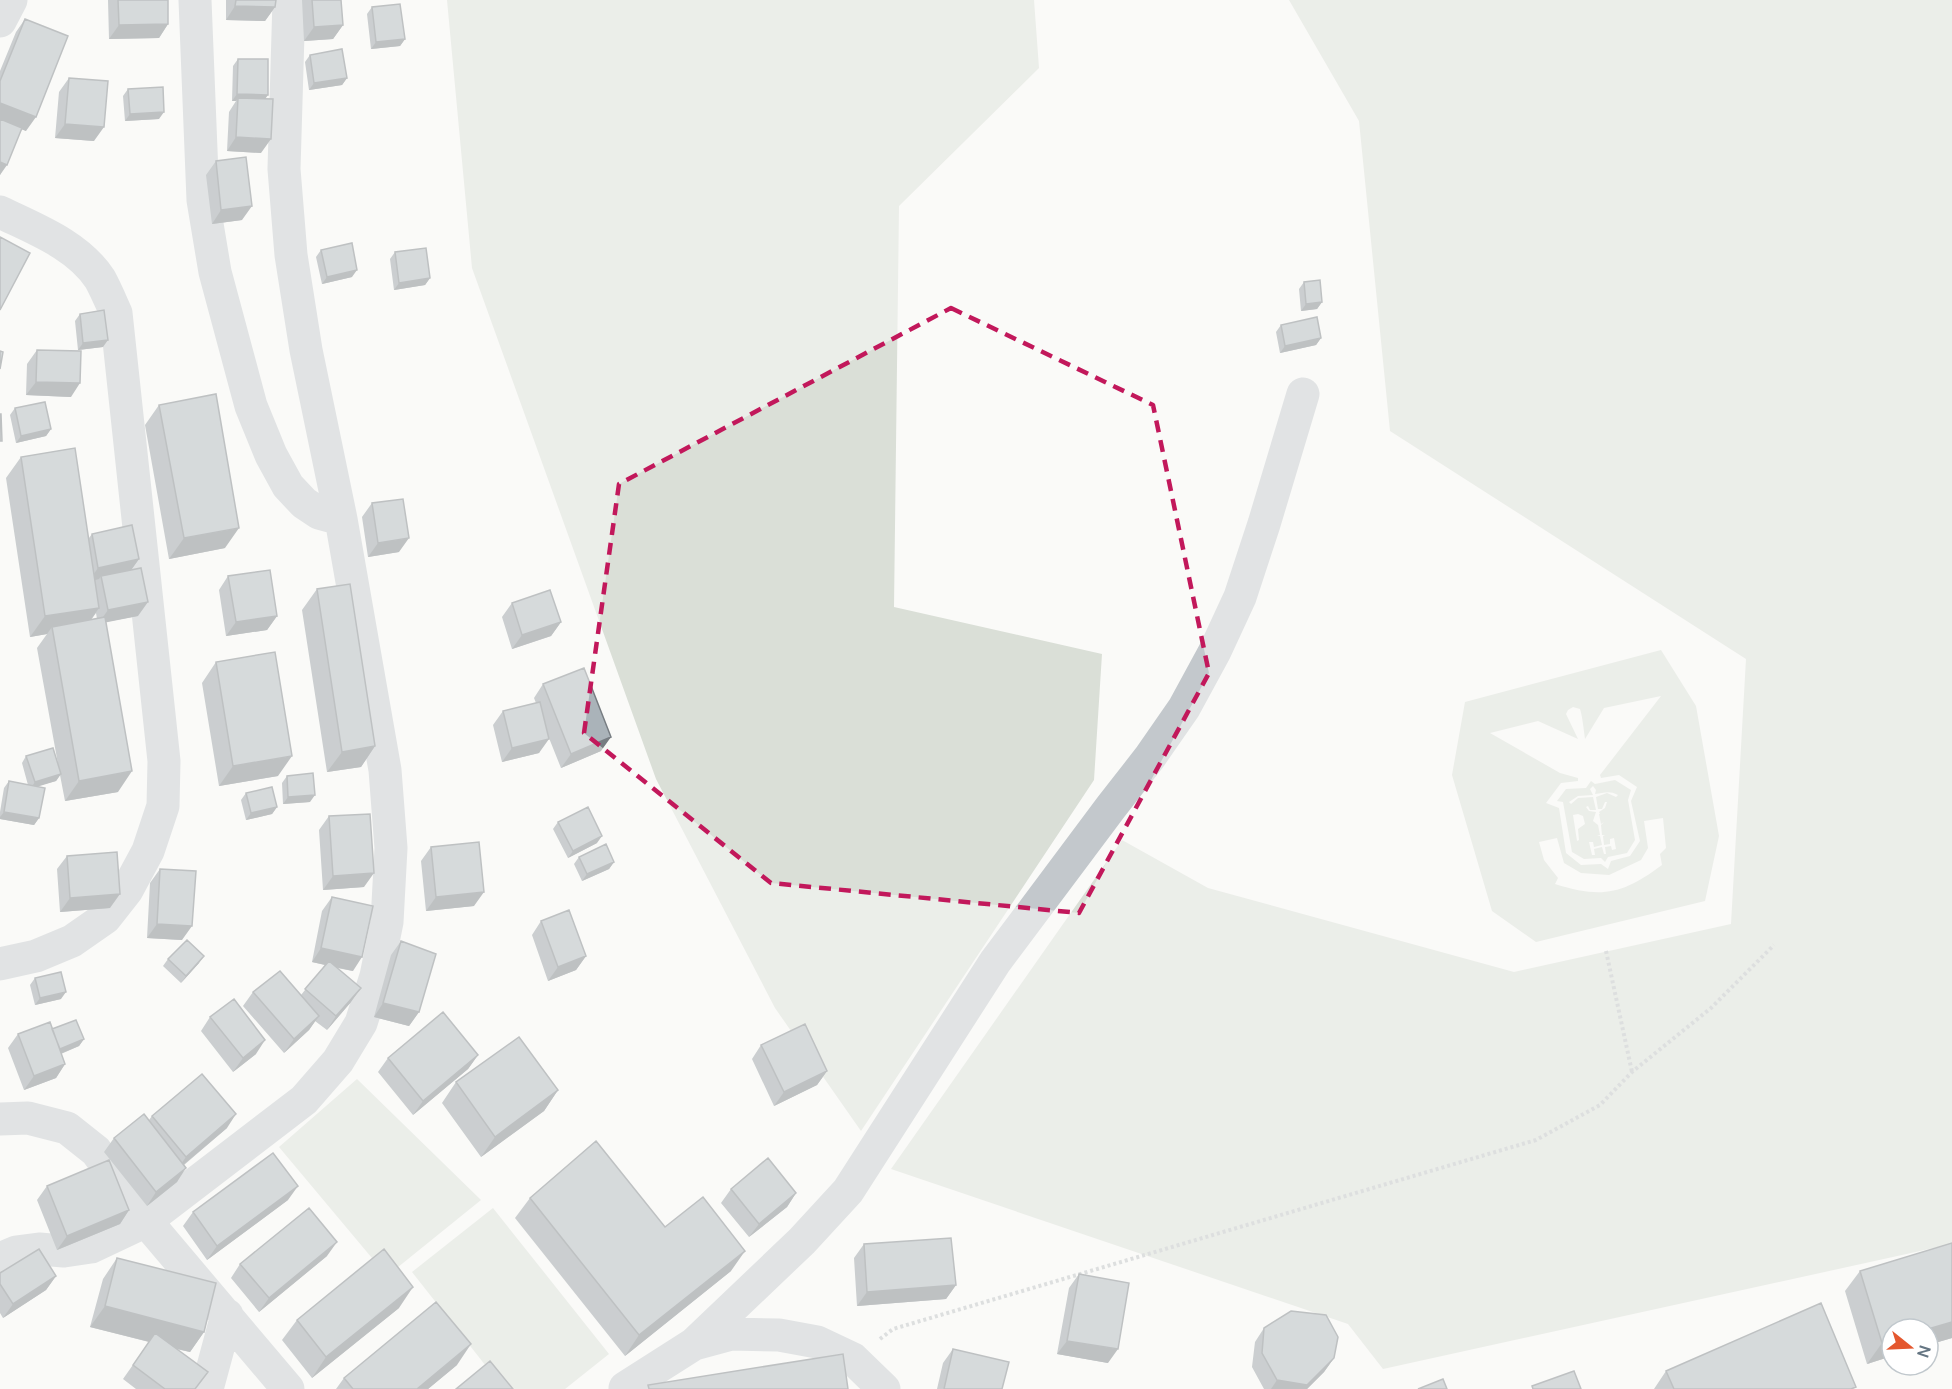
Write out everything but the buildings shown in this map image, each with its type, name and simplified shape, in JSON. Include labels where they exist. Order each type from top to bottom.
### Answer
[{"type":"street","points":[[0,21],[11,0]]},
{"type":"street","points":[[195,0],[203,200],[215,272],[251,406],[270,455],[288,486],[304,503],[319,513],[341,519]]},
{"type":"street","points":[[0,1259],[16,1252],[39,1249],[64,1251],[91,1246],[146,1221],[304,1100],[338,1061],[362,1023],[376,976],[387,922],[392,848],[385,770],[341,519],[306,350],[291,255],[284,169],[289,0]]},
{"type":"street","points":[[0,212],[51,236],[81,258],[99,279],[116,313],[164,761],[163,806],[148,851],[127,890],[105,918],[72,941],[36,956],[0,964]]},
{"type":"street","points":[[625,1388],[694,1344],[802,1241],[848,1191],[995,962],[1150,757],[1184,708],[1215,651],[1240,597],[1303,394]]},
{"type":"street","points":[[0,1119],[28,1118],[67,1128],[96,1151],[146,1221],[288,1389]]},
{"type":"street","points":[[207,1389],[227,1316]]},
{"type":"street","points":[[694,1344],[730,1334],[778,1335],[817,1341],[853,1359],[884,1389]]},
{"type":"path","points":[[853,1359],[893,1329],[1536,1140],[1600,1105],[1632,1072],[1711,1008],[1774,945]]},
{"type":"path","points":[[1606,951],[1632,1072]]},
{"type":"highlighted area","points":[[951,308],[1153,405],[1209,673],[1079,913],[771,883],[584,733],[619,484]]},
{"type":"shaded area","points":[[447,0],[1034,0],[1039,68],[899,206],[894,607],[1102,654],[1094,780],[861,1131],[775,1008],[656,779],[472,268]]},
{"type":"shaded area","points":[[1289,0],[1952,0],[1952,1244],[1383,1369],[1348,1324],[891,1169],[1122,840],[1208,888],[1514,972],[1731,924],[1746,659],[1390,431],[1359,121]]},
{"type":"shaded area","points":[[1661,650],[1696,706],[1719,836],[1705,901],[1536,942],[1492,911],[1452,775],[1465,702]],"holes":[[[1661,696],[1600,775],[1601,778],[1619,775],[1637,787],[1631,801],[1640,841],[1630,856],[1611,861],[1608,869],[1601,864],[1581,865],[1566,853],[1559,808],[1546,803],[1561,783],[1578,781],[1578,778],[1560,773],[1490,733],[1538,721],[1578,739],[1566,714],[1573,707],[1580,709],[1585,739],[1604,708]],[[1663,818],[1666,848],[1660,854],[1662,865],[1648,875],[1612,891],[1586,891],[1555,884],[1558,878],[1544,860],[1539,842],[1557,838],[1564,863],[1581,873],[1609,875],[1641,860],[1648,848],[1644,821]]]},
{"type":"shaded area","points":[[1615,780],[1631,790],[1628,800],[1635,840],[1627,853],[1608,857],[1605,862],[1601,858],[1584,859],[1572,852],[1563,802],[1557,801],[1566,789],[1586,788],[1591,781],[1595,784]],"holes":[[[1593,786],[1596,790],[1595,794],[1609,792],[1618,795],[1616,797],[1607,793],[1596,797],[1598,809],[1602,809],[1607,802],[1605,808],[1599,812],[1601,824],[1604,822],[1601,825],[1602,835],[1605,835],[1603,836],[1604,845],[1610,844],[1610,839],[1614,838],[1616,849],[1612,850],[1611,846],[1605,847],[1606,854],[1602,847],[1594,849],[1595,855],[1592,855],[1589,842],[1593,842],[1594,847],[1602,845],[1600,836],[1597,835],[1600,835],[1598,825],[1593,821],[1596,812],[1589,811],[1586,807],[1596,810],[1593,797],[1578,798],[1571,804],[1569,802],[1578,796],[1593,795],[1590,789]],[[1573,815],[1583,816],[1585,824],[1578,829],[1579,840],[1577,841]]]},
{"type":"shaded area","points":[[357,1079],[481,1200],[387,1276],[279,1147]]},
{"type":"shaded area","points":[[493,1208],[609,1354],[565,1389],[504,1389],[412,1272]]}]
